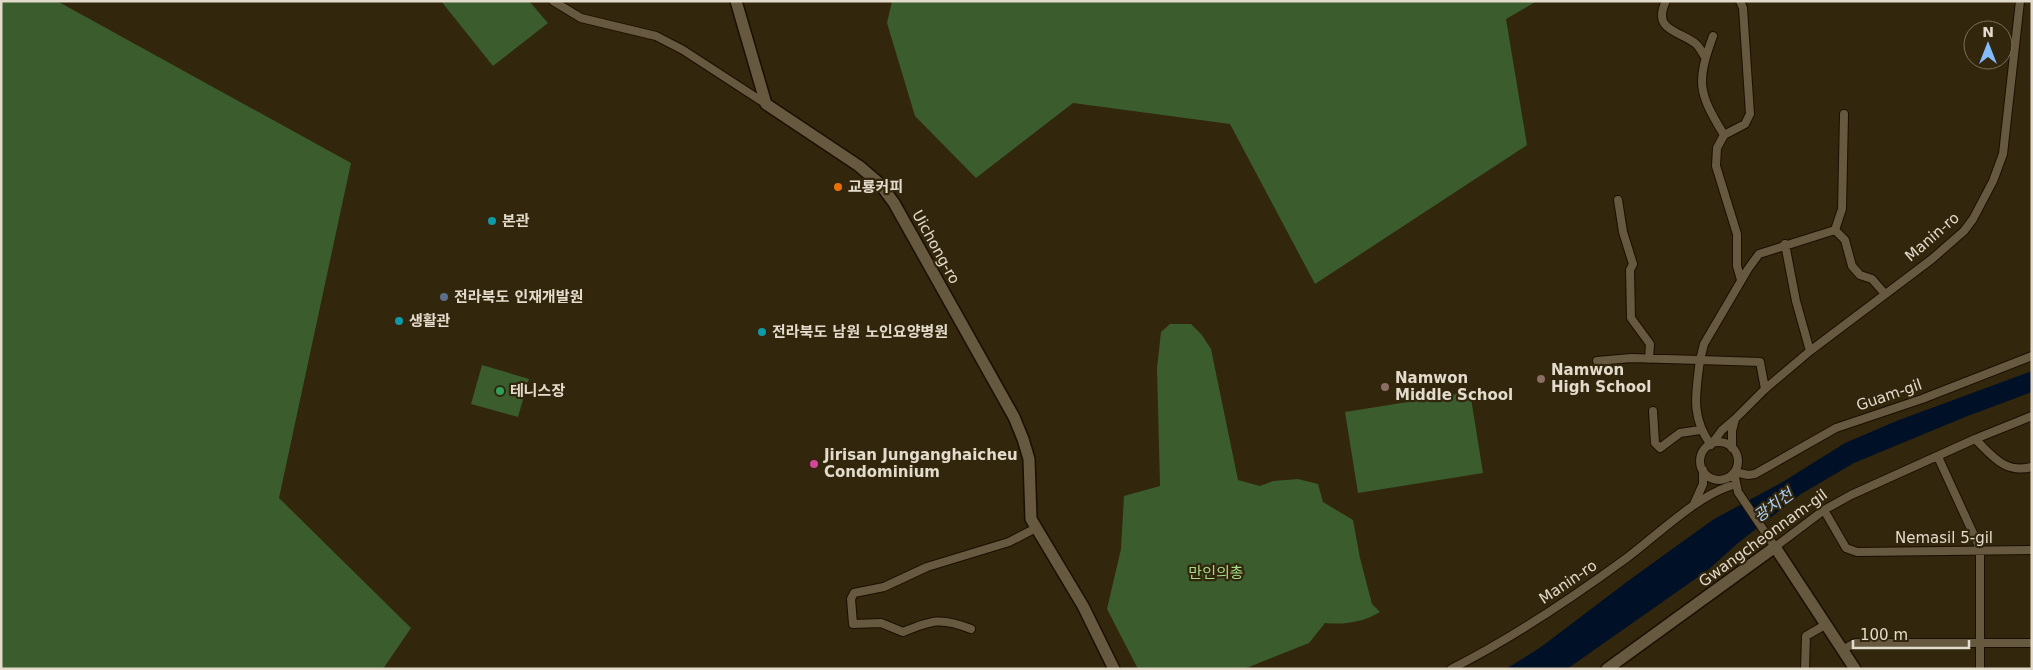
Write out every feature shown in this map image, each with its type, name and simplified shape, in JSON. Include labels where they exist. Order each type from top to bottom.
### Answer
[{"type":"street","name":"Uichong-ro","points":[[553,1],[581,18],[656,36],[683,50],[860,166],[880,184],[894,203],[1006,402],[1024,438],[1031,477],[1031,519],[1083,606],[1114,669]]},
{"type":"street","points":[[736,1],[766,104]]},
{"type":"street","points":[[1666,1],[1662,10],[1664,22],[1668,29],[1696,44],[1705,57]]},
{"type":"street","points":[[1740,1],[1743,8],[1750,114],[1745,124],[1724,135],[1717,148],[1716,166],[1737,234],[1737,266],[1741,280]]},
{"type":"street","name":"Manin-ro","points":[[1710,445],[1722,430],[1765,389],[1810,352],[1932,259],[1964,231],[1973,219],[2003,154],[2020,1]]},
{"type":"street","points":[[1713,36],[1705,57],[1700,80],[1704,96],[1724,135]]},
{"type":"street","points":[[1835,230],[1842,209],[1844,114]]},
{"type":"street","points":[[1618,200],[1623,232],[1634,264],[1630,270],[1631,318],[1650,344],[1649,359]]},
{"type":"street","points":[[1835,230],[1845,240],[1852,266],[1860,275],[1872,279],[1885,294]]},
{"type":"street","points":[[1710,445],[1700,430],[1695,405],[1700,360],[1704,344],[1741,280],[1759,254],[1835,230]]},
{"type":"street","points":[[1786,244],[1796,301],[1810,352]]},
{"type":"street","name":"Guam-gil","points":[[1736,470],[1759,471],[1836,428],[1922,399],[2032,356]]},
{"type":"street","points":[[1597,361],[1649,359],[1760,362],[1765,389]]},
{"type":"street","points":[[1653,411],[1655,443],[1660,448],[1680,433],[1700,430]]},
{"type":"street","name":"Gwangcheonnam-gil","points":[[1607,669],[1773,544],[1824,510],[1851,495],[1975,439],[2032,416]]},
{"type":"street","points":[[1732,448],[1732,431],[1735,419]]},
{"type":"street","points":[[1975,439],[2001,464],[2020,470],[2032,467]]},
{"type":"street","points":[[1738,492],[1736,470],[1738,457],[1732,448],[1725,443],[1719,442],[1710,445],[1701,455],[1700,461],[1703,470],[1708,477],[1722,480],[1738,492],[1824,625],[1855,669]]},
{"type":"street","points":[[1938,457],[1980,552],[1980,669]]},
{"type":"street","points":[[1692,508],[1702,488],[1703,470]]},
{"type":"street","points":[[1714,492],[1722,480],[1736,470]]},
{"type":"street","points":[[1714,492],[1730,486]]},
{"type":"street","name":"Manin-ro","points":[[1451,669],[1495,646],[1602,576],[1714,492]]},
{"type":"street","name":"Nemasil 5-gil","points":[[1824,510],[1846,548],[1857,552],[2032,550]]},
{"type":"street","points":[[971,629],[952,621],[927,623],[903,632],[881,623],[853,624],[851,599],[854,593],[884,587],[927,566],[1009,542],[1036,528]]},
{"type":"street","points":[[1805,669],[1806,636],[1824,625]]},
{"type":"street","points":[[1842,650],[1855,643],[2032,643]]},
{"type":"green space","points":[[1,1],[57,1],[351,163],[279,498],[411,628],[383,669],[1,669]]},
{"type":"green space","points":[[441,1],[529,1],[548,23],[493,66]]},
{"type":"green space","points":[[892,1],[1537,1],[1506,19],[1527,145],[1315,284],[1230,124],[1073,103],[976,178],[915,116],[887,23]]},
{"type":"green space","name":"만인의총","points":[[1170,324],[1191,324],[1202,335],[1211,349],[1238,480],[1260,486],[1273,481],[1298,479],[1318,484],[1323,502],[1353,520],[1360,558],[1372,604],[1380,612],[1354,622],[1325,623],[1309,643],[1244,669],[1138,669],[1107,609],[1121,549],[1124,496],[1160,486],[1157,368],[1161,332]]},
{"type":"green space","name":"테니스장","points":[[482,365],[529,379],[518,417],[471,404]]},
{"type":"green space","points":[[1470,392],[1483,473],[1358,493],[1345,412]]},
{"type":"water","name":"광치천","points":[[2032,371],[2032,392],[1965,417],[1854,463],[1801,494],[1738,543],[1708,570],[1567,669],[1506,669],[1541,647],[1714,519],[1781,483],[1845,443],[1899,420]]},
{"type":"place","name":"교룡커피","points":[[838,187]]},
{"type":"place","name":"본관","points":[[492,221]]},
{"type":"place","name":"전라북도 인재개발원","points":[[444,297]]},
{"type":"place","name":"생활관","points":[[399,321]]},
{"type":"place","name":"전라북도 남원 노인요양병원","points":[[762,332]]},
{"type":"place","name":"Namwon High School","points":[[1541,379]]},
{"type":"place","name":"Namwon Middle School","points":[[1385,387]]},
{"type":"place","name":"테니스장","points":[[500,391]]},
{"type":"place","name":"Jirisan Junganghaicheu Condominium","points":[[814,464]]}]
